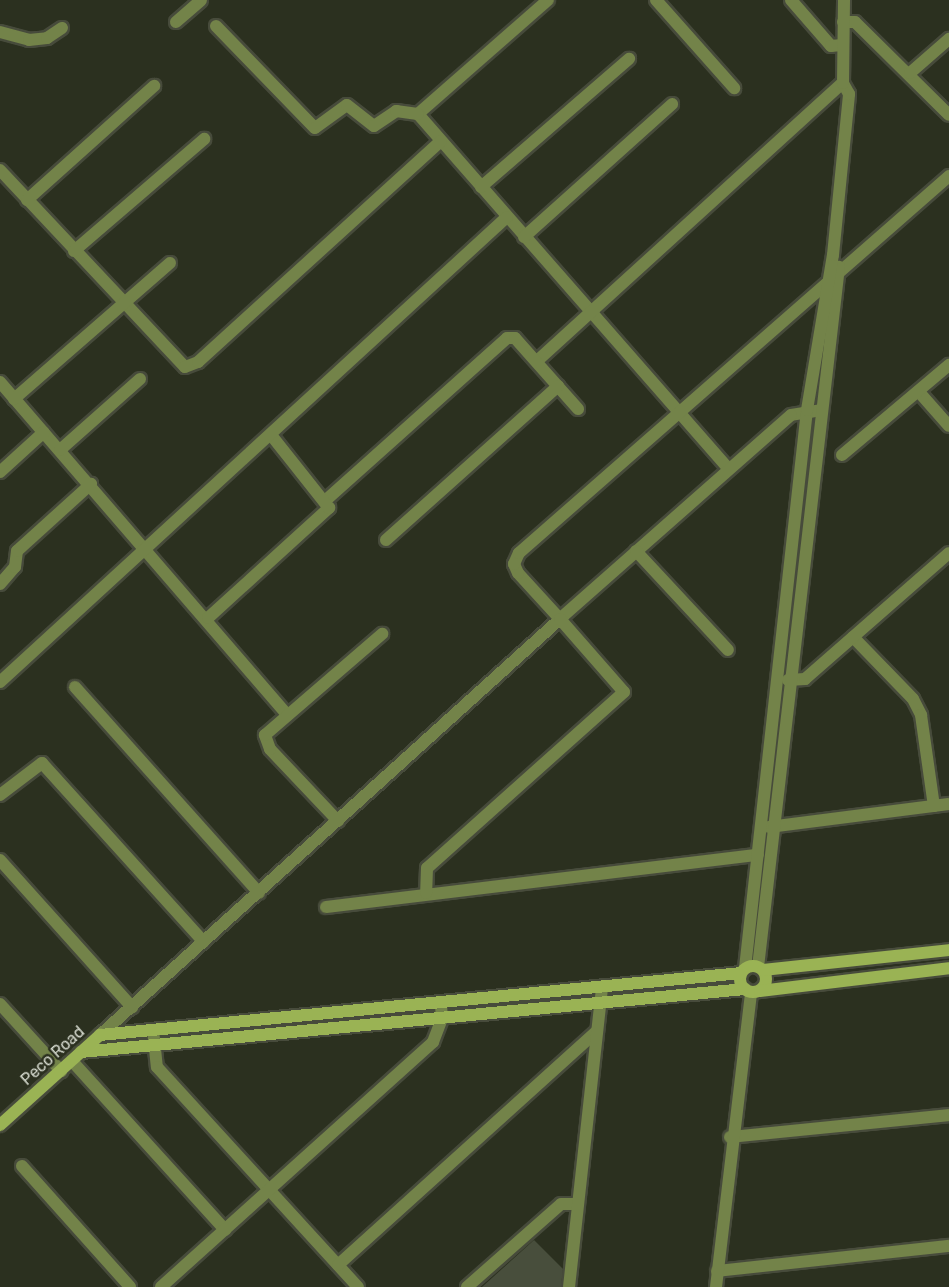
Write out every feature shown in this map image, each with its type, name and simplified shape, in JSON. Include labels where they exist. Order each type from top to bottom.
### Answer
[{"type":"street","points":[[176,22],[201,0]]},
{"type":"street","points":[[418,114],[548,0]]},
{"type":"street","points":[[656,0],[734,88]]},
{"type":"street","points":[[791,0],[831,46],[842,45]]},
{"type":"street","points":[[752,991],[765,985],[752,970],[768,827],[777,679],[807,410],[826,281],[833,255],[849,94],[843,83],[844,0]]},
{"type":"street","points":[[843,22],[855,22],[910,72],[949,115]]},
{"type":"street","points":[[216,26],[315,128],[347,105],[374,126],[396,111],[418,114],[591,314],[681,411],[728,468]]},
{"type":"street","points":[[0,32],[29,40],[47,38],[62,28]]},
{"type":"street","points":[[910,72],[949,39]]},
{"type":"street","points":[[481,188],[629,59]]},
{"type":"street","points":[[537,361],[843,83]]},
{"type":"street","points":[[27,200],[154,86]]},
{"type":"street","points":[[524,237],[672,104]]},
{"type":"street","points":[[74,251],[204,139]]},
{"type":"street","points":[[0,171],[173,358],[185,367],[198,362],[441,141]]},
{"type":"street","points":[[426,893],[427,868],[624,692],[518,573],[514,564],[519,553],[826,281],[949,176]]},
{"type":"street","points":[[0,682],[146,545],[507,217]]},
{"type":"street","points":[[716,1287],[730,1137],[752,991],[758,855],[768,827],[794,680],[822,410],[840,269],[833,255]]},
{"type":"street","points":[[14,399],[170,263]]},
{"type":"street","points":[[326,500],[507,338],[515,338],[578,408]]},
{"type":"street","points":[[842,455],[949,365]]},
{"type":"street","points":[[60,450],[140,379]]},
{"type":"street","points":[[0,382],[146,545],[287,714]]},
{"type":"street","points":[[386,540],[558,386]]},
{"type":"street","points":[[919,392],[949,426]]},
{"type":"street","points":[[100,1035],[728,468],[791,415],[807,410],[822,410]]},
{"type":"street","points":[[0,472],[44,432]]},
{"type":"street","points":[[208,618],[327,513],[326,500],[272,436]]},
{"type":"street","points":[[0,584],[15,567],[17,550],[91,484]]},
{"type":"street","points":[[636,551],[728,650]]},
{"type":"street","points":[[777,679],[805,679],[949,553]]},
{"type":"street","points":[[338,821],[265,742],[287,714],[382,634]]},
{"type":"street","points":[[853,637],[913,699],[921,715],[934,806]]},
{"type":"street","points":[[75,687],[259,893]]},
{"type":"street","points":[[0,795],[42,763],[204,942]]},
{"type":"street","points":[[768,827],[949,804]]},
{"type":"street","points":[[326,908],[426,893],[758,855]]},
{"type":"street","points":[[0,860],[132,1007]]},
{"type":"street","points":[[100,1035],[602,987],[949,950]]},
{"type":"street","points":[[77,1057],[155,1047],[752,991],[949,968]]},
{"type":"street","points":[[569,1287],[576,1204],[602,987]]},
{"type":"street","points":[[161,1287],[433,1042],[442,1019],[441,1003]]},
{"type":"street","points":[[0,1004],[61,1071]]},
{"type":"street","points":[[153,1030],[157,1066],[358,1287]]},
{"type":"street","points":[[338,1265],[596,1032]]},
{"type":"street","name":"Peco Road","points":[[0,1125],[100,1035]]},
{"type":"street","points":[[77,1057],[225,1230]]},
{"type":"street","points":[[730,1137],[949,1115]]},
{"type":"street","points":[[22,1166],[130,1287]]},
{"type":"street","points":[[467,1287],[561,1204],[576,1204]]},
{"type":"street","points":[[717,1271],[949,1246]]},
{"type":"building","points":[[534,1240],[563,1269],[561,1287],[482,1287]]}]
